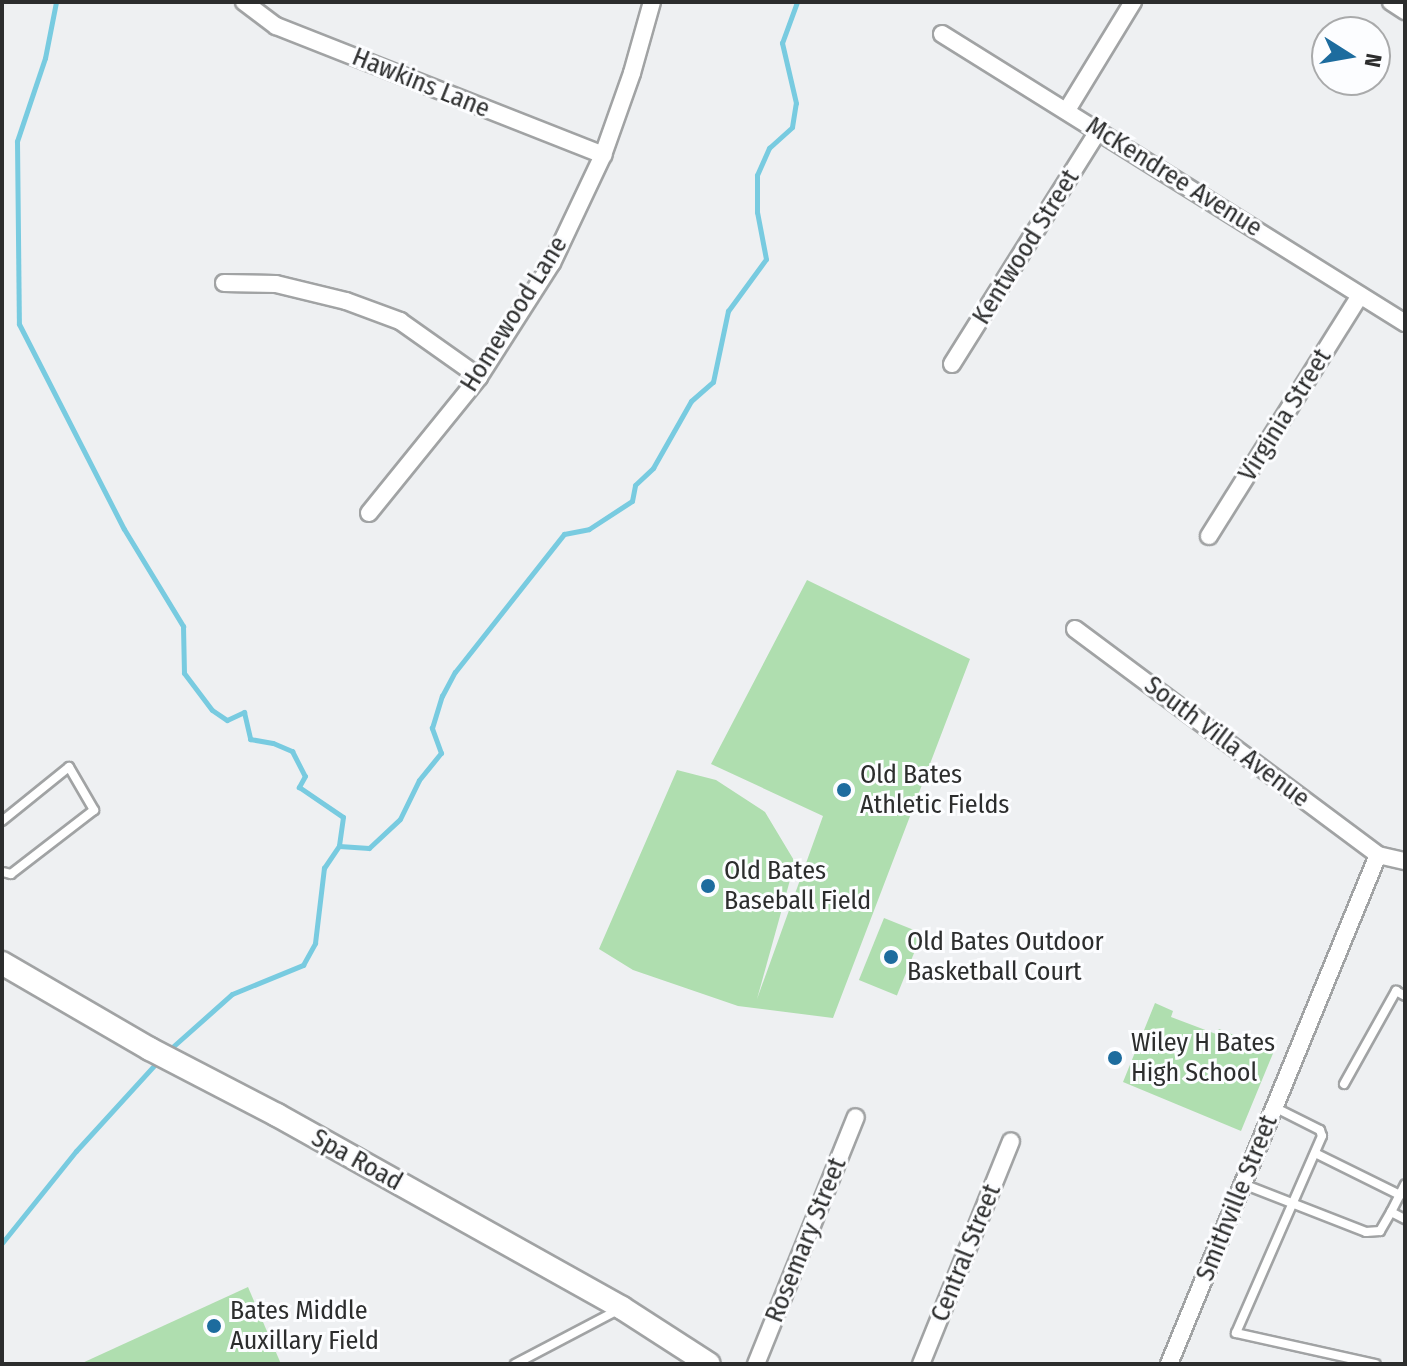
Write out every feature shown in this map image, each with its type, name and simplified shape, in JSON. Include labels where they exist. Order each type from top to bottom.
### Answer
[{"type":"main road","name":"Spa Road","points":[[2,963],[150,1049],[622,1308],[709,1364]]},
{"type":"street","name":"Hawkins Lane","points":[[244,2],[276,26],[603,155]]},
{"type":"street","name":"Homewood Lane","points":[[369,513],[479,377],[552,263],[603,155],[632,73],[652,2]]},
{"type":"street","points":[[1067,110],[1133,2]]},
{"type":"street","points":[[1391,2],[1405,11]]},
{"type":"street","name":"McKendree Avenue","points":[[942,34],[1405,323]]},
{"type":"street","name":"Kentwood Street","points":[[952,364],[1099,130]]},
{"type":"street","points":[[224,283],[276,284],[346,301],[400,321],[479,377]]},
{"type":"street","name":"Virginia Street","points":[[1209,536],[1360,295]]},
{"type":"street","name":"South Villa Avenue","points":[[1075,629],[1378,855]]},
{"type":"street","points":[[1378,855],[1405,861]]},
{"type":"street","name":"Smithville Street","points":[[1169,1364],[1378,855]]},
{"type":"street","name":"Rosemary Street","points":[[756,1364],[856,1117]]},
{"type":"street","name":"Central Street","points":[[921,1364],[1011,1141]]},
{"type":"lane","points":[[2,821],[69,767],[94,810],[11,874],[2,872]]},
{"type":"lane","points":[[1344,1084],[1396,991],[1405,996]]},
{"type":"lane","points":[[1274,1107],[1320,1130],[1322,1136],[1236,1333],[1376,1364]]},
{"type":"lane","points":[[1315,1153],[1400,1195]]},
{"type":"lane","points":[[1243,1184],[1366,1232],[1380,1231],[1405,1184]]},
{"type":"lane","points":[[1391,1212],[1405,1219]]},
{"type":"lane","points":[[515,1364],[622,1308]]},
{"type":"green space","name":"Old Bates Athletic Fields","points":[[807,580],[970,659],[833,1018],[738,1006],[633,970],[599,949],[677,770],[716,780],[765,812],[795,862],[757,999],[823,816],[711,764]]},
{"type":"green space","name":"Old Bates Outdoor Basketball Court","points":[[884,918],[922,933],[897,995],[859,980]]},
{"type":"green space","points":[[1155,1003],[1173,1011],[1171,1017],[1216,1034],[1219,1029],[1274,1051],[1241,1131],[1123,1082]]},
{"type":"green space","name":"Bates Middle Auxillary Field","points":[[248,1287],[281,1364],[80,1364]]},
{"type":"waterway","points":[[56,2],[45,58],[17,141],[19,324],[124,529],[183,626],[184,673],[212,710],[227,720],[244,712],[250,739],[273,743],[292,751],[305,776],[299,787],[343,817],[339,846]]},
{"type":"waterway","points":[[169,1050],[232,994],[303,965],[315,943],[324,868],[339,846],[369,848],[400,819],[419,780],[441,753],[432,728],[442,696],[455,672],[564,534],[589,529],[632,501],[635,485],[653,468],[691,401],[713,382],[728,311],[766,259],[757,212],[757,175],[769,148],[792,127],[796,103],[782,43],[797,2]]},
{"type":"waterway","points":[[2,1243],[76,1151],[159,1060]]},
{"type":"place","name":"Old Bates Athletic Fields","points":[[844,790]]},
{"type":"place","name":"Old Bates Baseball Field","points":[[708,886]]},
{"type":"place","name":"Old Bates Outdoor Basketball Court","points":[[891,957]]},
{"type":"place","name":"Wiley H Bates High School","points":[[1115,1058]]},
{"type":"place","name":"Bates Middle Auxillary Field","points":[[214,1326]]}]
